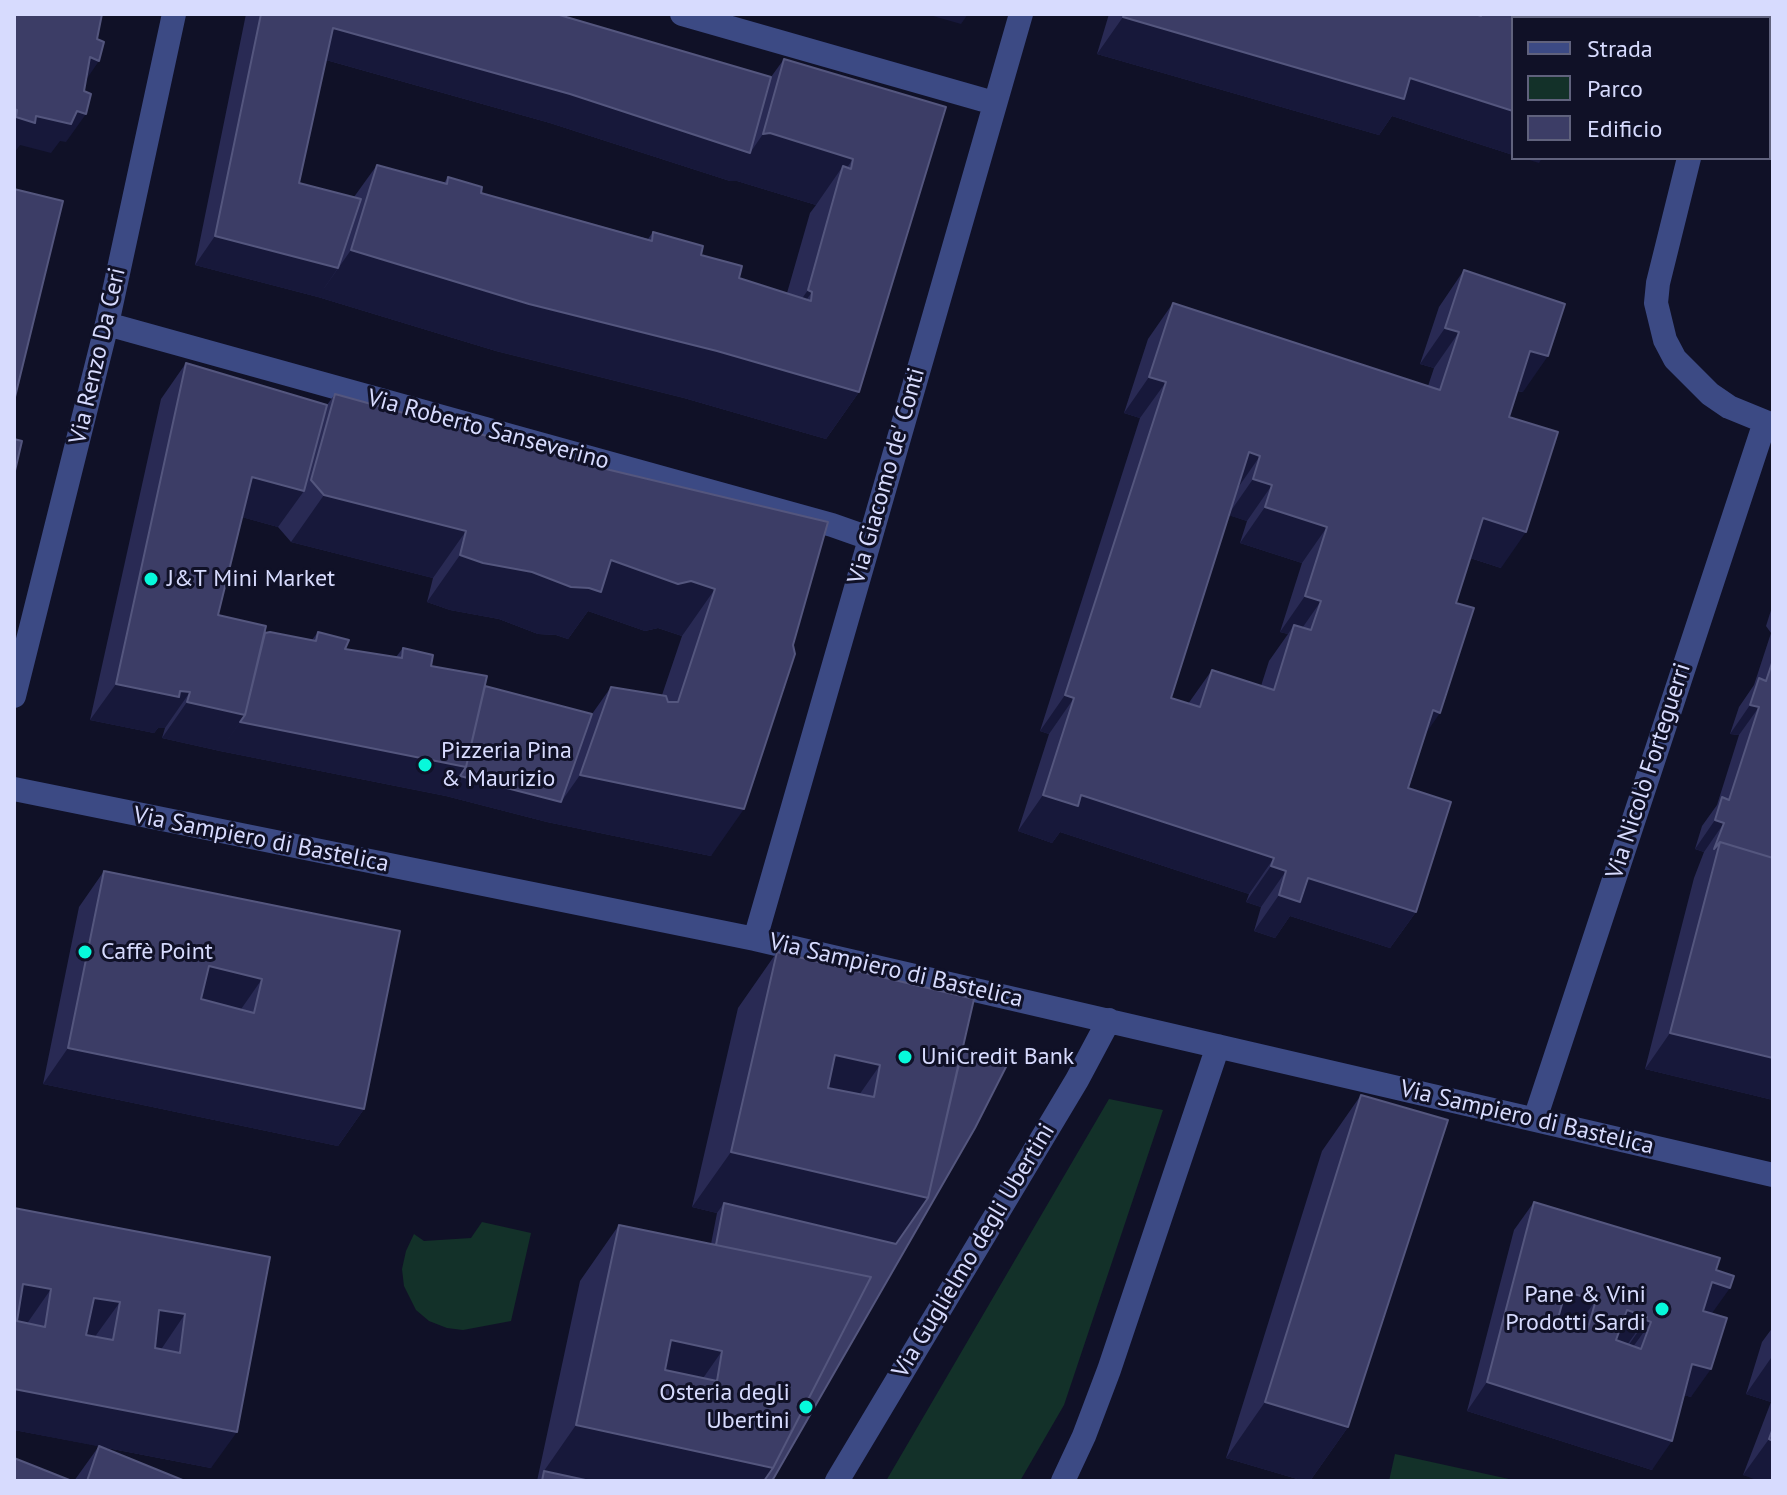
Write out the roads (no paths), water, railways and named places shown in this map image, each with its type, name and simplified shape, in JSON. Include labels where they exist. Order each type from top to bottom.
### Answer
[{"type":"street","name":"Via Renzo Da Ceri","points":[[14,696],[107,324],[174,14]]},
{"type":"street","points":[[682,14],[994,103]]},
{"type":"street","name":"Via Giacomo de' Conti","points":[[755,939],[1021,14]]},
{"type":"street","points":[[1688,160],[1658,283],[1656,303],[1662,330],[1675,359],[1691,377],[1729,407],[1769,424]]},
{"type":"street","name":"Via Roberto Sanseverino","points":[[107,324],[832,525],[869,538]]},
{"type":"street","name":"Via Nicolò Forteguerri","points":[[1535,1119],[1769,424]]},
{"type":"street","name":"Via Sampiero di Bastelica","points":[[14,789],[755,939],[1773,1175]]},
{"type":"street","name":"Via Guglielmo degli Ubertini","points":[[837,1481],[1077,1080],[1109,1020]]},
{"type":"street","points":[[1063,1481],[1084,1436],[1114,1356],[1218,1046]]},
{"type":"place","name":"J&T Mini Market","points":[[151,579]]},
{"type":"place","name":"Pizzeria Pina & Maurizio","points":[[425,765]]},
{"type":"place","name":"Caffè Point","points":[[85,952]]},
{"type":"place","name":"UniCredit Bank","points":[[905,1057]]},
{"type":"place","name":"Pane & Vini Prodotti Sardi","points":[[1662,1309]]},
{"type":"place","name":"Osteria degli Ubertini","points":[[806,1407]]}]
